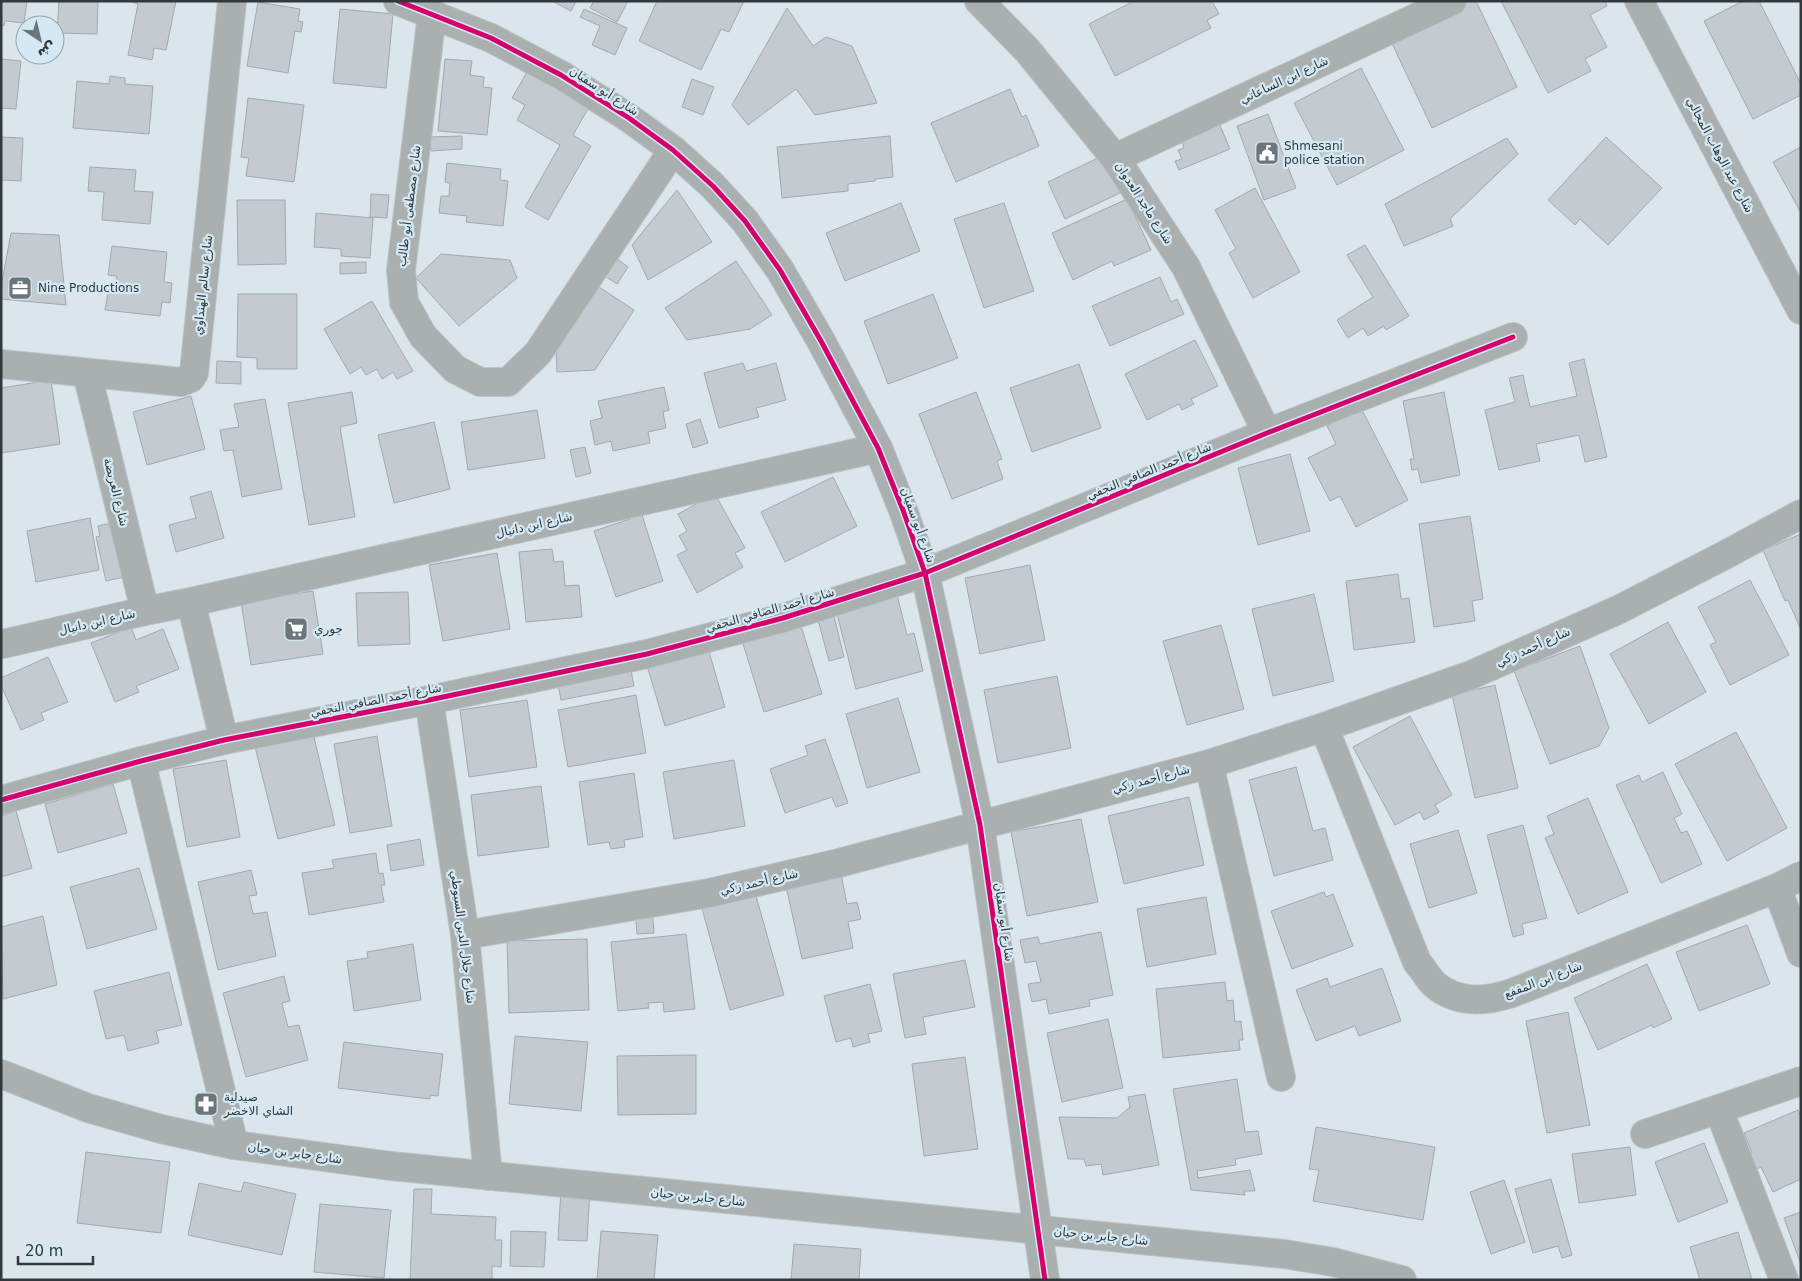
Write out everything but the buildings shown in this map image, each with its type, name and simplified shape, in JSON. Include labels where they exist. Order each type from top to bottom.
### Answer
[{"type":"street","name":"شارع سالم الهنداوي","points":[[1,364],[181,382],[191,378],[194,372],[232,1]]},
{"type":"street","name":"شارع أبو سفيان","points":[[398,1],[491,38],[561,75],[629,118],[673,150],[713,186],[745,220],[780,270],[821,341],[878,448],[904,510],[924,573],[980,825],[1045,1280]]},
{"type":"street","name":"شارع ماجد العدوان","points":[[979,1],[1027,50],[1115,158],[1186,267],[1267,433]]},
{"type":"street","name":"شارع ابن الساعاتي","points":[[1115,158],[1452,1]]},
{"type":"street","name":"شارع عبد الوهاب المجالي","points":[[1639,1],[1801,310]]},
{"type":"street","name":"شارع مصطفى أبو طالب","points":[[432,14],[401,270],[404,302],[423,336],[455,369],[480,382],[508,382],[538,353],[673,150]]},
{"type":"street","name":"شارع أحمد الصافي النجفي","points":[[1,800],[224,740],[429,700],[647,654],[783,618],[924,573],[1267,433],[1512,337]]},
{"type":"street","name":"شارع العريضة","points":[[87,373],[144,611]]},
{"type":"street","name":"شارع ابن دانيال","points":[[3,644],[878,448]]},
{"type":"street","name":"شارع أحمد زكي","points":[[465,935],[710,893],[840,863],[1209,764],[1324,727],[1471,675],[1609,614],[1801,514]]},
{"type":"street","points":[[191,602],[224,740]]},
{"type":"street","name":"شارع جلال الدين السيوطي","points":[[429,700],[465,935],[488,1176]]},
{"type":"street","name":"شارع ابن المقفع","points":[[1324,727],[1417,962],[1433,983],[1458,998],[1491,1000],[1512,993],[1789,882]]},
{"type":"street","points":[[141,761],[234,1145]]},
{"type":"street","points":[[1209,764],[1282,1078]]},
{"type":"street","points":[[1789,882],[1801,953]]},
{"type":"street","name":"شارع جابر بن حيان","points":[[1,1074],[88,1108],[161,1129],[234,1145],[391,1166],[1284,1254],[1333,1262],[1402,1280]]},
{"type":"street","points":[[1645,1134],[1801,1081]]},
{"type":"street","points":[[1719,1110],[1784,1280]]},
{"type":"cycle path","points":[[398,1],[491,38],[561,75],[629,118],[673,150],[713,186],[745,221],[780,270],[821,341],[878,448],[903,510],[925,573],[980,825],[1045,1280]]},
{"type":"cycle path","points":[[1,800],[224,740],[429,700],[647,654],[783,618],[925,573],[1267,433],[1513,337]]},
{"type":"place","name":"Shmesani police station","points":[[1267,153]]},
{"type":"place","name":"Nine Productions","points":[[20,288]]},
{"type":"place","name":"جوري","points":[[296,629]]},
{"type":"place","name":"صيدلية الشاي الاخضر","points":[[206,1104]]}]
